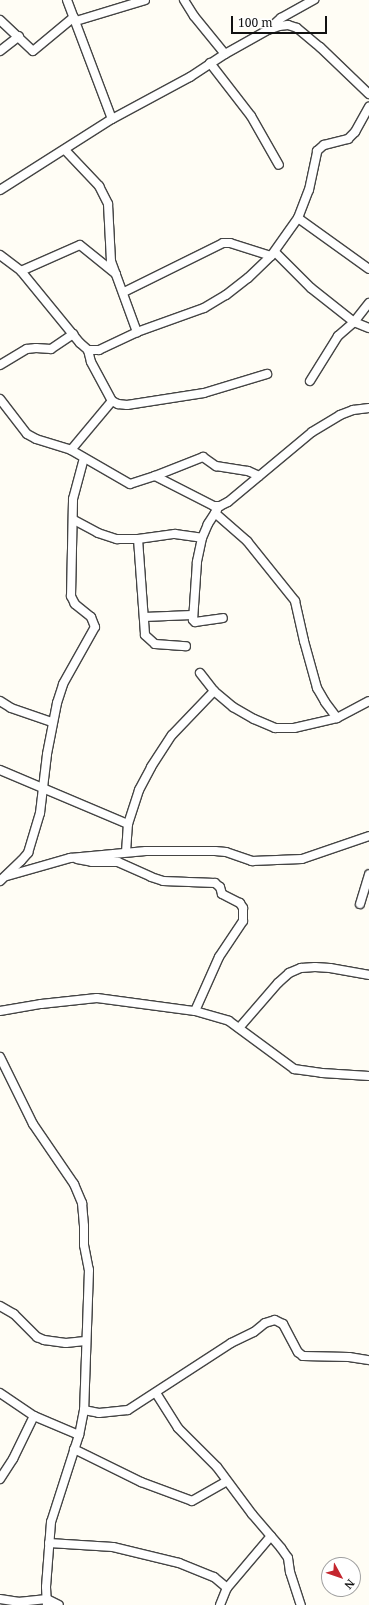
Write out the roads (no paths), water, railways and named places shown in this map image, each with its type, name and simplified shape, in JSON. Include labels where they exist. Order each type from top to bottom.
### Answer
[{"type":"street","points":[[67,0],[112,119]]},
{"type":"street","points":[[0,20],[31,50],[35,50],[75,19],[117,4],[145,0]]},
{"type":"street","points":[[184,0],[206,31],[225,54]]},
{"type":"street","points":[[0,190],[112,119],[190,77],[210,63],[268,30],[281,18],[314,0]]},
{"type":"street","points":[[268,30],[288,25],[297,28],[320,47],[369,94]]},
{"type":"street","points":[[0,51],[18,36]]},
{"type":"street","points":[[210,63],[251,116],[279,164]]},
{"type":"street","points":[[88,350],[99,350],[137,332],[204,308],[226,295],[248,278],[273,254],[298,218],[309,190],[317,150],[324,145],[348,139],[355,132],[369,108]]},
{"type":"street","points":[[65,150],[99,186],[108,204],[111,261],[124,292],[137,332]]},
{"type":"street","points":[[298,218],[369,269]]},
{"type":"street","points":[[124,292],[224,243],[273,254],[311,288],[354,322],[369,328]]},
{"type":"street","points":[[20,271],[80,245],[116,274]]},
{"type":"street","points":[[0,255],[20,271],[88,350],[91,362],[112,401],[127,405],[204,393],[267,374]]},
{"type":"street","points":[[310,381],[338,336],[354,322],[369,303]]},
{"type":"street","points":[[0,365],[27,349],[51,349],[73,334]]},
{"type":"street","points":[[0,399],[27,434],[36,439],[71,450],[130,484],[156,476],[203,457],[216,466],[248,471],[259,476]]},
{"type":"street","points":[[71,450],[112,401]]},
{"type":"street","points":[[223,618],[195,622],[192,615],[197,562],[202,538],[218,510],[293,446],[334,418],[353,410],[369,408]]},
{"type":"street","points":[[1,879],[21,862],[28,853],[40,813],[42,786],[52,722],[63,684],[95,627],[92,617],[76,604],[71,596],[75,487],[84,458]]},
{"type":"street","points":[[156,476],[214,506],[247,541],[295,601],[317,688],[324,702],[337,718]]},
{"type":"street","points":[[74,520],[98,533],[117,539],[138,539],[175,534],[202,538]]},
{"type":"street","points":[[138,539],[145,635],[155,644],[186,646]]},
{"type":"street","points":[[144,617],[192,615]]},
{"type":"street","points":[[200,673],[214,691],[240,711],[275,728],[294,728],[337,718],[369,701]]},
{"type":"street","points":[[126,852],[128,824],[139,790],[172,735],[214,691]]},
{"type":"street","points":[[0,701],[10,708],[52,722]]},
{"type":"street","points":[[0,770],[42,786],[128,824]]},
{"type":"street","points":[[1,879],[21,871],[70,858],[126,852],[215,851],[226,852],[252,861],[302,859],[369,836]]},
{"type":"street","points":[[70,858],[92,862],[118,862],[151,877],[164,881],[215,883],[220,887],[222,894],[240,903],[243,908],[243,921],[219,957],[195,1011]]},
{"type":"street","points":[[360,904],[369,874]]},
{"type":"street","points":[[239,1028],[278,983],[289,973],[301,968],[330,968],[369,975]]},
{"type":"street","points":[[0,1011],[41,1004],[97,998],[195,1011],[229,1021],[294,1068],[322,1073],[369,1076]]},
{"type":"street","points":[[0,1057],[33,1124],[74,1184],[82,1203],[84,1245],[89,1270],[85,1341],[84,1410],[74,1449],[51,1522],[47,1602]]},
{"type":"street","points":[[0,1306],[14,1314],[37,1337],[44,1340],[66,1343],[85,1341]]},
{"type":"street","points":[[84,1410],[99,1412],[128,1410],[231,1343],[254,1332],[265,1323],[275,1320],[283,1324],[298,1352],[303,1356],[349,1357],[369,1360]]},
{"type":"street","points":[[0,1393],[34,1416],[78,1435]]},
{"type":"street","points":[[156,1393],[178,1428],[227,1481],[288,1558],[290,1572],[301,1605]]},
{"type":"street","points":[[0,1478],[13,1459],[34,1416]]},
{"type":"street","points":[[74,1449],[141,1482],[192,1500],[201,1497],[227,1481]]},
{"type":"street","points":[[220,1605],[227,1588],[271,1536]]},
{"type":"street","points":[[49,1543],[113,1547],[179,1564],[214,1577],[227,1588]]},
{"type":"street","points":[[0,1599],[18,1602],[47,1602],[59,1605]]}]
